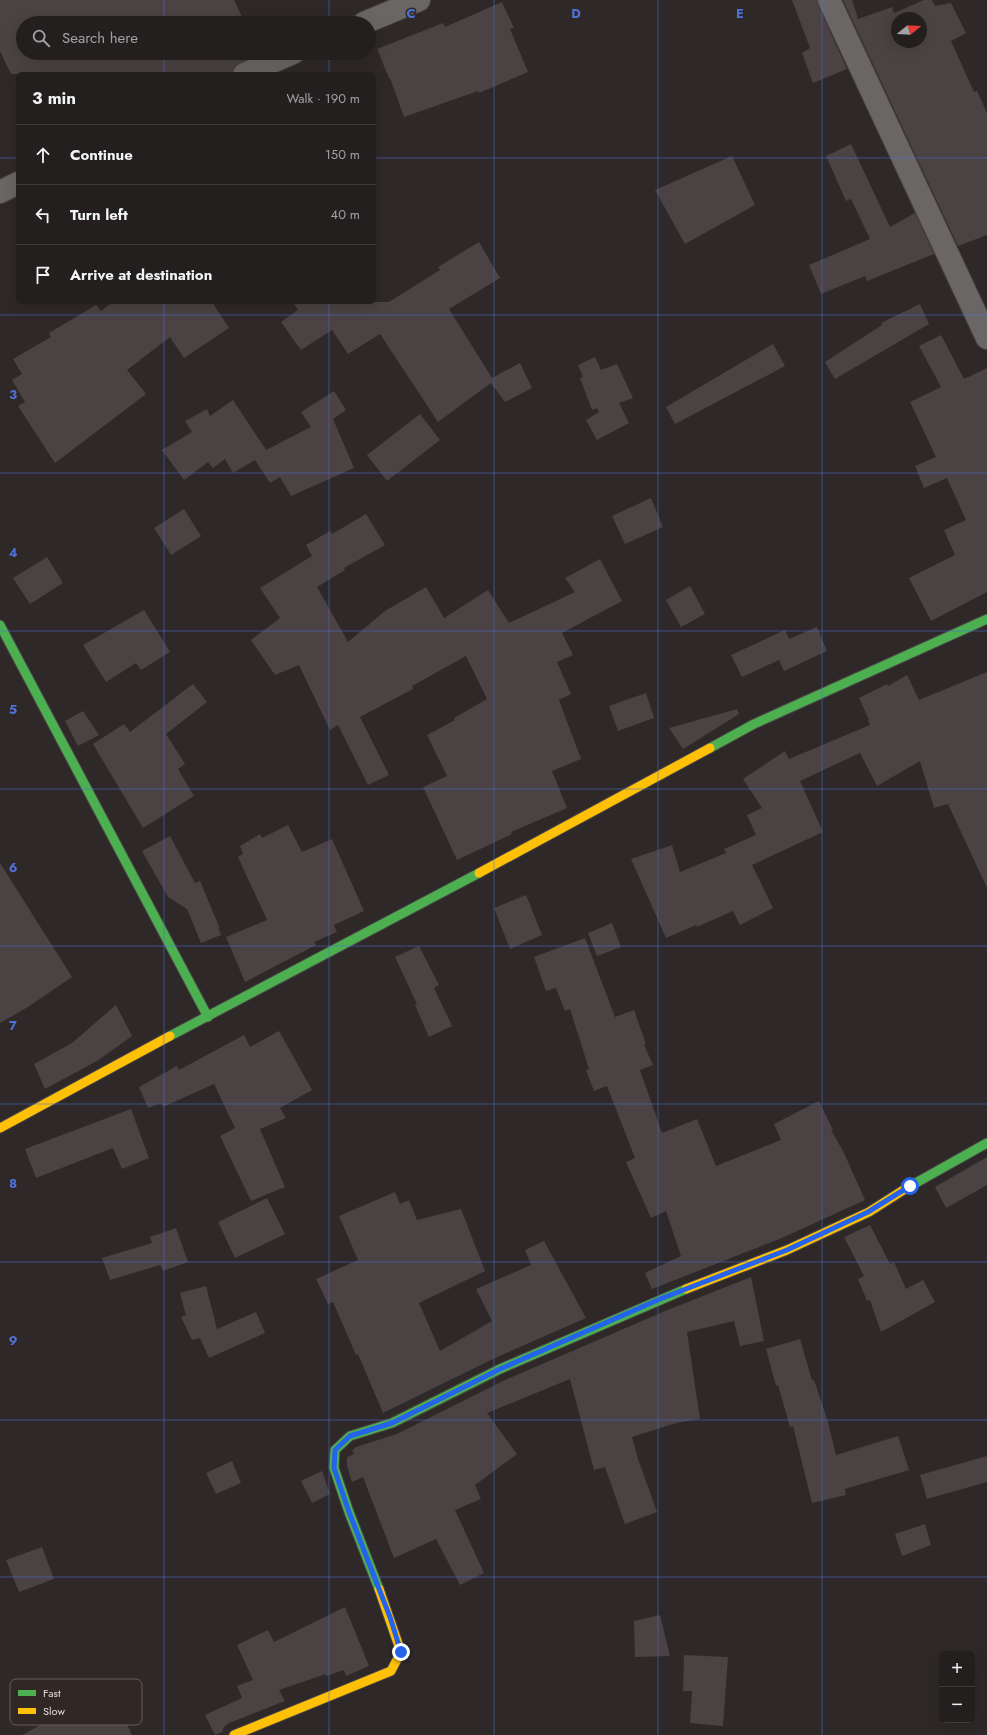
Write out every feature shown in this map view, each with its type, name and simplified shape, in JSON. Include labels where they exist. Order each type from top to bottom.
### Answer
[{"type":"street","points":[[376,18],[418,0]]},
{"type":"street","points":[[829,0],[987,338]]},
{"type":"street","points":[[249,72],[277,60]]},
{"type":"street","points":[[0,192],[16,184]]},
{"type":"street","points":[[0,1128],[72,1088],[646,784],[754,724],[987,619]]},
{"type":"street","points":[[0,624],[208,1017]]},
{"type":"street","points":[[234,1735],[391,1671],[401,1652],[390,1617],[349,1512],[334,1468],[335,1450],[350,1436],[392,1423],[500,1369],[660,1299],[787,1250],[855,1219],[987,1143]]},
{"type":"building","points":[[0,0],[234,0],[242,16],[16,16],[16,60],[246,60],[234,67],[233,72],[16,72],[16,74],[11,74],[0,51]]},
{"type":"building","points":[[792,0],[817,0],[847,69],[813,83],[802,53],[810,48]]},
{"type":"building","points":[[843,0],[852,0],[858,19],[892,7],[894,12],[891,12],[891,48],[927,48],[927,12],[896,12],[924,0],[932,0],[935,6],[951,3],[966,33],[951,41],[974,92],[977,91],[987,113],[987,235],[958,246]]},
{"type":"building","points":[[502,2],[514,28],[510,29],[528,72],[479,93],[478,91],[404,117],[390,78],[377,49],[443,23],[445,27]]},
{"type":"building","points":[[851,144],[890,227],[915,213],[934,254],[867,281],[865,276],[821,294],[809,265],[870,239],[851,199],[846,201],[826,156]]},
{"type":"building","points":[[732,156],[755,205],[685,244],[655,190]]},
{"type":"building","points":[[479,242],[500,278],[449,309],[492,378],[520,363],[532,388],[505,402],[491,383],[438,422],[380,334],[348,354],[332,330],[301,350],[281,322],[298,310],[294,304],[376,304],[376,302],[389,302],[440,270],[438,267]]},
{"type":"building","points":[[110,304],[213,304],[229,328],[184,358],[170,337],[127,370],[146,394],[55,463],[18,406],[25,402],[12,380],[22,374],[13,359],[51,337],[49,333],[96,305],[101,311]]},
{"type":"building","points":[[920,304],[929,324],[835,379],[825,362],[882,325],[881,323]]},
{"type":"building","points":[[941,335],[964,379],[987,368],[987,592],[931,621],[909,578],[955,555],[944,530],[966,520],[947,478],[924,488],[915,466],[936,457],[910,402],[941,387],[919,346]]},
{"type":"building","points":[[773,344],[785,366],[675,424],[666,407]]},
{"type":"building","points":[[595,357],[601,370],[617,364],[633,398],[619,403],[629,423],[597,440],[586,420],[599,412],[597,408],[592,410],[580,378],[583,377],[578,365]]},
{"type":"building","points":[[334,391],[346,410],[333,419],[354,468],[291,496],[280,477],[270,483],[255,460],[233,473],[225,459],[213,468],[208,462],[184,480],[162,450],[192,432],[185,421],[207,409],[210,416],[233,400],[266,450],[311,427],[301,412]]},
{"type":"building","points":[[420,414],[440,440],[387,481],[367,455]]},
{"type":"building","points":[[651,498],[663,527],[625,544],[612,516]]},
{"type":"building","points":[[184,509],[201,536],[171,555],[154,528]]},
{"type":"building","points":[[366,514],[385,545],[344,568],[345,570],[317,587],[348,642],[385,611],[426,587],[444,618],[488,590],[509,623],[575,592],[565,578],[600,559],[622,601],[562,633],[573,655],[557,662],[571,694],[559,700],[581,759],[552,771],[567,808],[511,832],[512,834],[457,860],[423,787],[447,776],[427,735],[455,720],[454,718],[487,699],[466,656],[412,686],[413,689],[360,717],[389,775],[368,785],[338,725],[330,730],[299,665],[275,675],[251,640],[280,618],[260,588],[312,556],[306,545],[330,531],[332,534]]},
{"type":"building","points":[[47,557],[63,583],[30,604],[13,578]]},
{"type":"building","points":[[690,586],[705,614],[681,627],[666,600]]},
{"type":"building","points":[[144,610],[170,652],[141,670],[136,663],[106,682],[83,645]]},
{"type":"building","points":[[817,627],[827,651],[784,671],[779,660],[742,677],[731,655],[785,630],[789,639]]},
{"type":"building","points":[[987,672],[987,888],[948,804],[934,808],[920,761],[877,786],[860,753],[800,781],[823,832],[752,865],[773,908],[740,925],[733,911],[697,927],[696,925],[666,938],[631,859],[672,845],[680,872],[726,853],[724,849],[756,835],[747,815],[762,808],[743,779],[785,751],[789,759],[870,725],[859,698],[887,684],[888,686],[907,675],[919,700]]},
{"type":"building","points":[[193,684],[207,702],[166,734],[185,764],[178,769],[194,796],[143,828],[93,744],[124,724],[130,732]]},
{"type":"building","points":[[646,693],[654,718],[618,731],[609,706]]},
{"type":"building","points":[[737,709],[739,714],[683,749],[669,728]]},
{"type":"building","points":[[83,711],[99,735],[78,746],[65,721]]},
{"type":"building","points":[[288,825],[302,852],[332,839],[364,911],[334,925],[337,932],[314,942],[316,945],[245,982],[226,937],[267,920],[238,857],[243,854],[240,846],[260,834],[262,838]]},
{"type":"building","points":[[170,836],[195,883],[200,881],[220,929],[218,927],[221,935],[201,943],[187,909],[168,897],[142,851]]},
{"type":"building","points":[[0,863],[72,977],[28,1007],[0,1023]]},
{"type":"building","points":[[526,895],[542,935],[510,949],[494,908]]},
{"type":"building","points":[[612,923],[621,947],[597,956],[588,933]]},
{"type":"building","points":[[585,938],[615,1017],[634,1010],[646,1044],[644,1045],[653,1065],[640,1070],[662,1133],[697,1119],[716,1166],[781,1140],[774,1124],[819,1101],[833,1130],[831,1130],[844,1153],[865,1200],[782,1238],[652,1289],[645,1273],[681,1256],[666,1211],[651,1218],[626,1162],[635,1158],[607,1086],[594,1091],[586,1070],[589,1069],[570,1009],[565,1011],[556,988],[546,991],[534,957]]},
{"type":"building","points":[[419,946],[439,985],[434,988],[452,1026],[429,1037],[415,1005],[417,1004],[395,957]]},
{"type":"building","points":[[116,1005],[132,1036],[97,1061],[45,1089],[34,1064],[72,1043]]},
{"type":"building","points":[[279,1031],[312,1090],[280,1108],[286,1118],[260,1129],[285,1187],[251,1201],[220,1136],[235,1128],[214,1084],[163,1107],[161,1103],[148,1108],[139,1087],[177,1066],[179,1070],[244,1035],[250,1047]]},
{"type":"building","points":[[131,1109],[149,1158],[122,1169],[113,1148],[36,1178],[25,1149]]},
{"type":"building","points":[[987,1157],[987,1185],[946,1208],[935,1187]]},
{"type":"building","points":[[395,1192],[400,1204],[409,1200],[417,1220],[461,1209],[485,1271],[419,1303],[440,1351],[492,1321],[476,1289],[531,1265],[525,1250],[544,1241],[586,1318],[495,1358],[383,1413],[358,1354],[356,1355],[333,1302],[328,1304],[316,1279],[358,1260],[339,1216]]},
{"type":"building","points":[[267,1198],[285,1234],[235,1258],[218,1222]]},
{"type":"building","points":[[870,1225],[890,1264],[894,1262],[906,1289],[923,1280],[935,1302],[881,1332],[870,1300],[867,1301],[858,1279],[864,1276],[844,1237]]},
{"type":"building","points":[[176,1228],[188,1262],[163,1271],[160,1265],[110,1280],[102,1258],[152,1243],[150,1237]]},
{"type":"building","points":[[751,1277],[764,1341],[740,1346],[734,1321],[687,1332],[700,1419],[676,1423],[632,1437],[638,1459],[657,1512],[625,1524],[605,1467],[594,1470],[570,1379],[487,1413],[517,1454],[475,1485],[481,1499],[455,1510],[484,1573],[460,1585],[436,1539],[394,1558],[363,1477],[352,1482],[347,1466],[347,1457],[354,1454],[352,1451],[356,1447],[397,1434],[505,1380],[665,1311]]},
{"type":"building","points":[[206,1286],[217,1329],[256,1312],[265,1333],[209,1358],[200,1338],[192,1340],[181,1317],[186,1315],[180,1293]]},
{"type":"building","points":[[800,1339],[812,1380],[814,1380],[828,1422],[836,1455],[898,1436],[909,1470],[845,1489],[846,1495],[812,1503],[793,1426],[790,1427],[778,1385],[776,1386],[766,1349]]},
{"type":"building","points":[[987,1456],[987,1482],[927,1499],[920,1475]]},
{"type":"building","points":[[232,1461],[241,1483],[216,1494],[206,1473]]},
{"type":"building","points":[[322,1471],[330,1494],[312,1503],[301,1481]]},
{"type":"building","points":[[925,1524],[931,1545],[902,1556],[895,1534]]},
{"type":"building","points":[[42,1547],[54,1579],[19,1592],[6,1560]]},
{"type":"building","points":[[345,1607],[369,1666],[346,1676],[344,1670],[326,1676],[326,1674],[279,1690],[285,1701],[229,1723],[224,1727],[222,1732],[215,1735],[205,1715],[242,1698],[237,1686],[253,1680],[237,1645],[268,1630],[274,1642]]},
{"type":"building","points":[[660,1615],[670,1656],[635,1657],[634,1621]]},
{"type":"building","points":[[684,1655],[728,1657],[723,1726],[690,1723],[692,1691],[683,1691]]},
{"type":"building","points":[[41,1725],[127,1725],[132,1735],[22,1735]]},
{"type":"traffic: fast","points":[[710,748],[754,724],[987,619]]},
{"type":"traffic: fast","points":[[0,625],[208,1017]]},
{"type":"traffic: fast","points":[[170,1036],[479,873]]},
{"type":"traffic: fast","points":[[905,1189],[987,1143]]},
{"type":"traffic: fast","points":[[379,1589],[349,1512],[334,1468],[335,1450],[350,1436],[392,1423],[500,1369],[686,1289]]},
{"type":"traffic: slow","points":[[479,873],[710,748]]},
{"type":"traffic: slow","points":[[0,1128],[170,1036]]},
{"type":"traffic: slow","points":[[686,1289],[787,1250],[869,1212],[905,1189]]},
{"type":"traffic: slow","points":[[234,1735],[391,1671],[401,1652],[379,1589]]},
{"type":"route","points":[[401,1652],[390,1617],[349,1512],[334,1468],[335,1450],[350,1436],[392,1423],[500,1369],[660,1299],[787,1250],[868,1212],[910,1186]]}]
